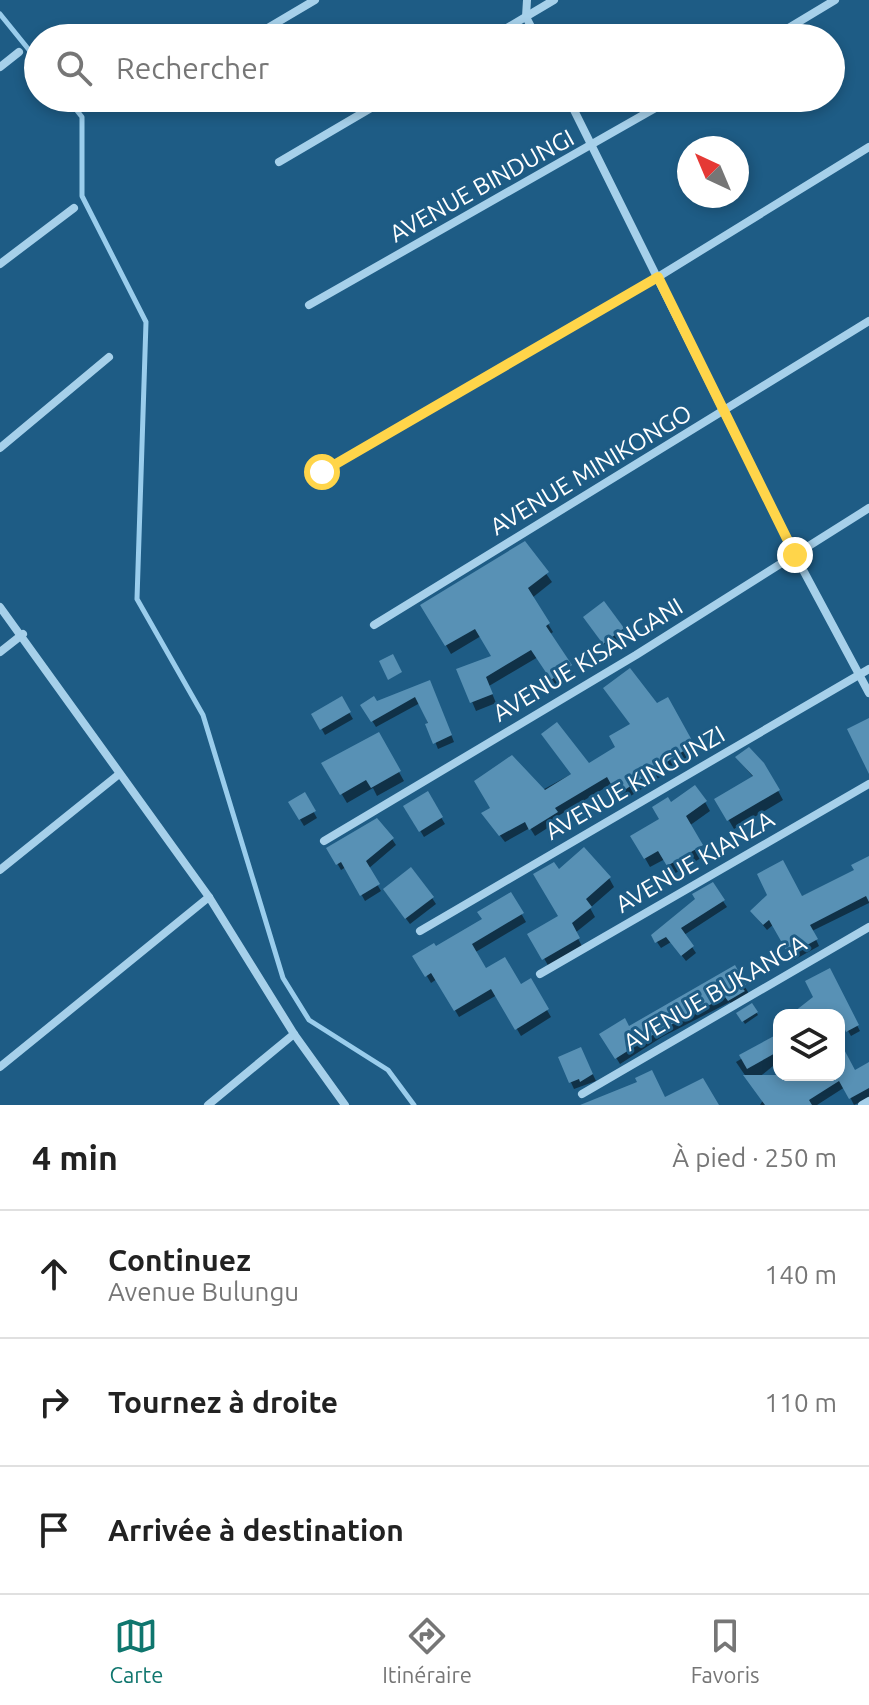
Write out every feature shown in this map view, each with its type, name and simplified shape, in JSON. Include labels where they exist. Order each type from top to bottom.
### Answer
[{"type":"street","points":[[275,24],[315,0]]},
{"type":"street","points":[[527,0],[526,17],[530,24]]},
{"type":"street","points":[[514,24],[554,0]]},
{"type":"street","points":[[795,24],[835,0]]},
{"type":"street","points":[[0,67],[19,52]]},
{"type":"street","points":[[279,162],[364,112]]},
{"type":"street","points":[[575,112],[795,555],[869,693]]},
{"type":"street","name":"AVENUE BINDUNGI","points":[[309,305],[650,112]]},
{"type":"street","points":[[322,472],[658,277],[869,147]]},
{"type":"street","points":[[0,264],[74,208]]},
{"type":"street","name":"AVENUE MINIKONGO","points":[[374,625],[724,413],[869,321]]},
{"type":"street","points":[[0,448],[109,357]]},
{"type":"street","name":"AVENUE KISANGANI","points":[[324,841],[623,663],[869,508]]},
{"type":"street","points":[[0,607],[23,634],[118,775],[209,897],[294,1034],[345,1105]]},
{"type":"street","points":[[0,652],[23,634]]},
{"type":"street","name":"AVENUE KINGUNZI","points":[[420,931],[869,669]]},
{"type":"street","points":[[0,870],[118,775]]},
{"type":"street","name":"AVENUE KIANZA","points":[[540,974],[869,784]]},
{"type":"street","points":[[0,1067],[209,897]]},
{"type":"street","name":"AVENUE BUKANGA","points":[[582,1094],[869,927]]},
{"type":"street","points":[[208,1105],[294,1034]]},
{"type":"street","points":[[862,1105],[869,1101]]},
{"type":"building","points":[[525,541],[549,572],[528,588],[550,623],[546,626],[572,665],[551,680],[531,650],[486,677],[493,694],[470,703],[456,669],[491,656],[475,629],[445,646],[420,605]]},
{"type":"building","points":[[604,601],[624,628],[603,644],[583,617]]},
{"type":"building","points":[[393,654],[402,672],[388,680],[379,661]]},
{"type":"building","points":[[630,668],[657,703],[668,697],[694,744],[617,795],[607,777],[555,808],[558,812],[529,830],[525,822],[499,836],[481,813],[490,808],[474,781],[512,755],[545,790],[571,774],[541,734],[557,722],[589,763],[615,747],[609,736],[630,724],[603,688]]},
{"type":"building","points":[[430,680],[452,735],[433,744],[425,724],[428,723],[415,697],[371,722],[360,705],[374,696],[377,701]]},
{"type":"building","points":[[342,696],[351,712],[320,730],[311,714]]},
{"type":"building","points":[[869,718],[869,774],[847,729]]},
{"type":"building","points":[[379,732],[401,771],[371,788],[366,780],[340,795],[321,763]]},
{"type":"building","points":[[749,747],[764,763],[780,790],[727,821],[714,799],[753,776],[735,757]]},
{"type":"building","points":[[695,785],[707,801],[686,816],[703,845],[667,866],[658,851],[644,859],[630,836],[659,819],[652,807],[668,797],[671,802]]},
{"type":"building","points":[[428,791],[443,817],[419,832],[403,806]]},
{"type":"building","points":[[305,792],[316,811],[299,820],[288,802]]},
{"type":"building","points":[[377,818],[394,838],[366,861],[380,884],[360,896],[341,862],[336,865],[326,848]]},
{"type":"building","points":[[584,847],[611,877],[586,899],[592,907],[572,923],[580,938],[542,960],[527,934],[558,916],[533,874],[554,862],[559,869]]},
{"type":"building","points":[[869,856],[869,902],[866,896],[810,925],[818,939],[789,955],[769,920],[763,925],[750,911],[767,895],[757,874],[783,860],[802,896],[854,870],[851,865]]},
{"type":"building","points":[[411,867],[434,897],[405,919],[383,889]]},
{"type":"building","points":[[713,882],[725,900],[681,928],[694,946],[681,956],[666,937],[655,943],[651,935],[695,899],[692,894]]},
{"type":"building","points":[[511,892],[524,913],[472,944],[486,968],[505,957],[521,984],[531,978],[549,1009],[515,1030],[491,989],[454,1011],[431,973],[425,977],[412,956],[482,919],[477,912]]},
{"type":"building","points":[[735,965],[746,985],[742,988],[745,991],[728,1001],[725,997],[659,1031],[615,1059],[599,1034],[625,1018],[629,1026]]},
{"type":"building","points":[[830,968],[859,1025],[846,1032],[845,1009],[798,1009],[813,997],[805,981]]},
{"type":"building","points":[[752,1003],[758,1012],[742,1022],[736,1013]]},
{"type":"building","points":[[773,1037],[773,1054],[747,1069],[739,1055]]},
{"type":"building","points":[[581,1047],[593,1074],[580,1082],[579,1079],[569,1083],[558,1057]]},
{"type":"building","points":[[845,1051],[855,1070],[869,1062],[869,1088],[849,1099],[839,1081],[845,1081]]},
{"type":"building","points":[[652,1070],[665,1097],[703,1078],[719,1105],[580,1105],[637,1082],[635,1078]]},
{"type":"building","points":[[743,1075],[773,1075],[773,1081],[839,1081],[809,1100],[812,1105],[765,1105]]},
{"type":"waterway","points":[[0,14],[24,44]]},
{"type":"waterway","points":[[78,112],[82,117],[82,196],[146,322],[137,599],[203,715],[283,978],[309,1020],[388,1070],[414,1105]]},
{"type":"route","points":[[322,472],[658,277],[795,555]]}]
